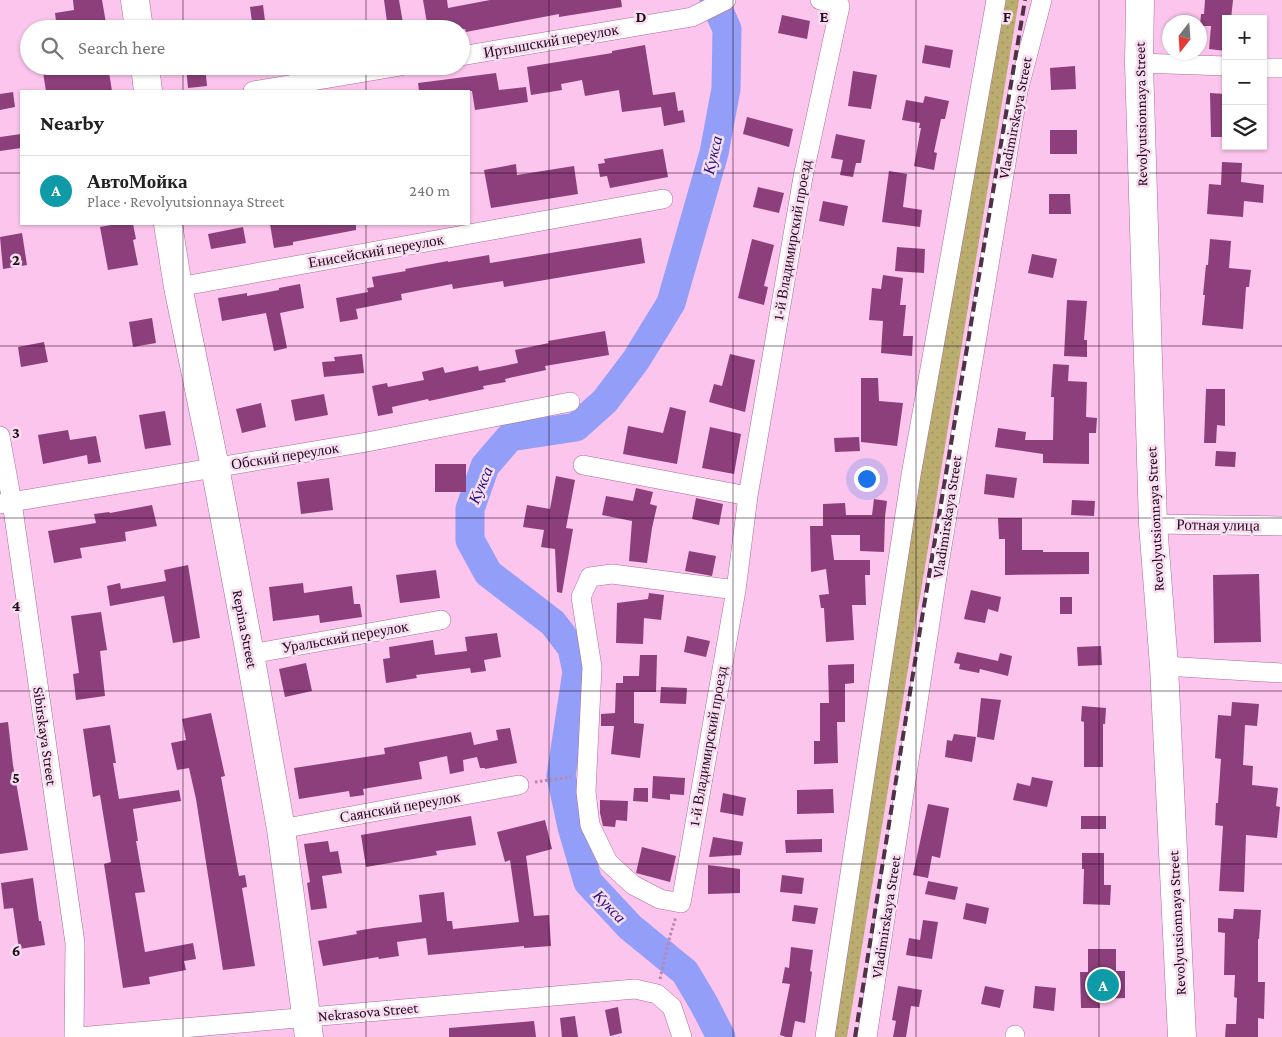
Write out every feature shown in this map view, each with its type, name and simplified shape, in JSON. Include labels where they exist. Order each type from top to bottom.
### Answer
[{"type":"street","points":[[135,0],[138,20]]},
{"type":"street","name":"Иртышский переулок","points":[[470,54],[692,17],[726,0]]},
{"type":"street","name":"1-й Владимирский проезд","points":[[736,590],[612,574],[590,576],[581,597],[592,667],[586,792],[590,825],[608,862],[633,885],[660,899],[681,903],[736,590],[748,496],[803,177],[840,6],[820,0]]},
{"type":"street","points":[[825,1037],[909,485],[996,0]]},
{"type":"street","name":"Vladimirskaya Street","points":[[867,1037],[938,570],[1018,91],[1042,0]]},
{"type":"street","name":"Revolyutsionnaya Street","points":[[1140,0],[1139,63],[1154,524],[1164,666],[1182,1037]]},
{"type":"street","points":[[1139,63],[1222,66]]},
{"type":"street","points":[[1267,68],[1282,68]]},
{"type":"street","points":[[146,75],[148,90]]},
{"type":"street","points":[[259,90],[348,75]]},
{"type":"street","name":"Енисейский переулок","points":[[178,287],[663,199]]},
{"type":"street","name":"Repina Street","points":[[168,225],[178,287],[215,467],[281,829],[308,1027]]},
{"type":"street","name":"Обский переулок","points":[[6,503],[367,442],[570,402]]},
{"type":"street","name":"Sibirskaya Street","points":[[0,436],[6,503],[75,943],[74,1037]]},
{"type":"street","points":[[583,465],[748,496]]},
{"type":"street","name":"Ротная улица","points":[[1154,524],[1282,526]]},
{"type":"street","name":"Уральский переулок","points":[[250,654],[441,620]]},
{"type":"street","points":[[1164,666],[1282,673]]},
{"type":"street","name":"Саянский переулок","points":[[281,829],[519,785]]},
{"type":"street","name":"Nekrasova Street","points":[[78,1037],[308,1027],[635,989],[657,994],[672,1007],[682,1037]]},
{"type":"path","points":[[553,779],[571,777]]},
{"type":"path","points":[[663,964],[670,936]]},
{"type":"shaded area","points":[[1001,0],[1019,0],[847,1037],[828,1037],[911,506]]},
{"type":"building","points":[[73,0],[102,0],[105,20],[56,20],[55,13],[74,10]]},
{"type":"building","points":[[384,0],[399,0],[402,20],[387,20]]},
{"type":"building","points":[[423,0],[447,0],[448,8],[490,0],[621,0],[622,7],[559,17],[559,14],[470,31],[470,20],[426,20]]},
{"type":"building","points":[[1205,0],[1233,0],[1231,15],[1222,15],[1222,51],[1209,49],[1211,26],[1207,26],[1207,15],[1201,15],[1204,14]]},
{"type":"building","points":[[263,5],[265,20],[252,20],[250,7]]},
{"type":"building","points":[[782,15],[810,21],[807,39],[778,33]]},
{"type":"building","points":[[645,45],[653,95],[675,92],[678,111],[683,110],[685,122],[664,126],[661,107],[622,112],[619,90],[585,96],[582,80],[561,84],[562,90],[531,95],[527,67],[612,53],[612,51]]},
{"type":"building","points":[[925,45],[953,50],[950,68],[922,63]]},
{"type":"building","points":[[1075,66],[1076,89],[1051,90],[1050,68]]},
{"type":"building","points":[[853,71],[877,75],[871,109],[848,106]]},
{"type":"building","points":[[496,73],[499,90],[526,87],[528,102],[475,110],[472,91],[470,90],[419,90],[418,83]]},
{"type":"building","points":[[43,75],[109,75],[112,90],[46,90]]},
{"type":"building","points":[[187,75],[206,75],[207,86],[188,88]]},
{"type":"building","points":[[13,92],[15,107],[0,110],[0,94]]},
{"type":"building","points":[[1210,93],[1222,94],[1222,137],[1211,137]]},
{"type":"building","points":[[925,96],[949,101],[945,119],[941,119],[934,152],[937,153],[934,170],[914,166],[921,128],[919,128],[920,123],[902,120],[906,100],[923,103]]},
{"type":"building","points":[[747,117],[793,129],[789,147],[743,134]]},
{"type":"building","points":[[1050,130],[1077,130],[1077,154],[1050,154]]},
{"type":"building","points":[[20,134],[20,148],[0,151],[0,137]]},
{"type":"building","points":[[836,134],[865,140],[861,163],[856,163],[853,177],[840,175],[843,160],[831,158]]},
{"type":"building","points":[[663,149],[668,177],[610,188],[607,176],[600,177],[598,164],[605,163],[604,159]]},
{"type":"building","points":[[1222,162],[1242,163],[1241,182],[1264,185],[1263,203],[1244,201],[1243,217],[1207,214],[1209,184],[1221,185]]},
{"type":"building","points":[[516,164],[517,175],[574,166],[578,194],[491,208],[484,170]]},
{"type":"building","points":[[889,171],[907,174],[903,207],[922,210],[920,227],[882,222]]},
{"type":"building","points":[[758,187],[784,193],[779,213],[753,207]]},
{"type":"building","points":[[1049,194],[1070,194],[1071,214],[1049,214]]},
{"type":"building","points":[[823,201],[848,206],[844,226],[819,221]]},
{"type":"building","points":[[133,225],[136,239],[133,240],[138,265],[108,270],[100,227]]},
{"type":"building","points":[[270,225],[356,225],[356,230],[293,242],[293,245],[274,248]]},
{"type":"building","points":[[243,227],[246,243],[211,249],[208,234]]},
{"type":"building","points":[[22,233],[27,265],[3,269],[0,237]]},
{"type":"building","points":[[641,238],[645,263],[504,287],[503,281],[453,289],[452,284],[401,294],[402,300],[356,309],[358,319],[340,322],[336,298],[368,292],[367,288],[374,287],[372,277],[406,271],[405,269],[489,255],[490,263]]},
{"type":"building","points":[[752,239],[774,245],[764,286],[768,287],[764,305],[738,298]]},
{"type":"building","points":[[1210,239],[1231,241],[1229,268],[1251,270],[1249,287],[1246,287],[1243,329],[1202,325],[1205,295],[1203,295]]},
{"type":"building","points":[[897,247],[925,249],[924,273],[895,271]]},
{"type":"building","points":[[1032,254],[1057,259],[1053,278],[1028,273]]},
{"type":"building","points":[[883,275],[903,278],[900,305],[906,305],[903,336],[913,336],[912,356],[881,353],[883,321],[869,320],[872,288],[881,289]]},
{"type":"building","points":[[300,284],[304,308],[280,313],[287,348],[274,351],[266,313],[222,321],[218,298],[247,293],[247,296]]},
{"type":"building","points":[[1067,300],[1087,301],[1084,340],[1087,340],[1087,357],[1064,356]]},
{"type":"building","points":[[152,318],[156,343],[133,347],[129,322]]},
{"type":"building","points":[[605,331],[609,355],[545,366],[546,370],[505,379],[506,382],[483,386],[484,389],[392,407],[393,413],[378,416],[372,386],[387,383],[388,387],[424,380],[422,372],[443,367],[445,373],[478,366],[479,371],[518,363],[515,350],[549,343],[548,341]]},
{"type":"building","points":[[44,342],[48,362],[21,367],[18,347]]},
{"type":"building","points":[[362,354],[364,373],[324,377],[322,362],[335,361],[334,357]]},
{"type":"building","points":[[730,354],[755,360],[745,412],[709,402],[714,384],[722,386]]},
{"type":"building","points":[[1053,364],[1069,365],[1068,381],[1087,382],[1086,417],[1097,418],[1096,433],[1089,433],[1089,464],[1043,463],[1043,454],[995,447],[998,428],[1026,432],[1025,440],[1053,440],[1054,397],[1051,397]]},
{"type":"building","points":[[861,378],[878,378],[879,401],[903,403],[897,446],[861,442]]},
{"type":"building","points":[[1206,389],[1225,389],[1225,426],[1217,425],[1216,443],[1204,443]]},
{"type":"building","points":[[324,394],[328,415],[295,421],[291,400]]},
{"type":"building","points":[[261,403],[266,427],[242,433],[236,409]]},
{"type":"building","points":[[670,407],[686,411],[677,464],[623,454],[628,426],[663,433]]},
{"type":"building","points":[[165,411],[171,445],[145,449],[139,415]]},
{"type":"building","points":[[710,427],[741,434],[734,474],[702,468]]},
{"type":"building","points":[[68,430],[70,440],[96,436],[101,462],[88,464],[87,455],[43,464],[38,435]]},
{"type":"building","points":[[859,437],[860,451],[835,452],[834,438]]},
{"type":"building","points":[[1216,451],[1236,452],[1235,467],[1215,466]]},
{"type":"building","points":[[435,464],[466,464],[466,492],[435,492]]},
{"type":"building","points":[[986,474],[1017,478],[1014,498],[984,494]]},
{"type":"building","points":[[556,476],[575,480],[566,528],[573,529],[562,593],[557,592],[555,549],[541,547],[544,530],[523,527],[527,505],[550,509]]},
{"type":"building","points":[[329,478],[333,510],[301,514],[297,482]]},
{"type":"building","points":[[636,488],[653,492],[650,504],[657,506],[647,563],[629,561],[632,521],[602,515],[606,496],[633,501]]},
{"type":"building","points":[[696,498],[723,504],[719,525],[692,519]]},
{"type":"building","points":[[874,499],[887,501],[884,552],[860,551],[860,535],[831,535],[834,560],[870,560],[870,575],[865,575],[866,605],[852,605],[854,640],[826,642],[824,608],[821,608],[819,595],[829,594],[826,569],[811,572],[810,526],[823,526],[823,504],[845,503],[846,515],[872,515]]},
{"type":"building","points":[[1072,500],[1095,501],[1094,516],[1071,515]]},
{"type":"building","points":[[152,505],[157,526],[125,532],[126,541],[80,548],[82,558],[54,563],[48,531],[96,523],[94,514]]},
{"type":"building","points":[[998,518],[1022,518],[1022,550],[1089,552],[1089,574],[1005,575],[1005,539],[999,539]]},
{"type":"building","points":[[689,551],[716,556],[712,576],[685,571]]},
{"type":"building","points":[[188,565],[200,638],[173,643],[164,596],[110,606],[107,586],[120,583],[121,589],[166,581],[164,570]]},
{"type":"building","points":[[436,570],[440,598],[400,603],[396,575]]},
{"type":"building","points":[[1259,574],[1261,642],[1214,643],[1213,575]]},
{"type":"building","points":[[303,583],[304,593],[352,586],[354,604],[360,604],[362,617],[320,623],[319,615],[273,621],[269,587]]},
{"type":"building","points":[[971,590],[1001,597],[998,612],[988,609],[985,623],[964,619]]},
{"type":"building","points":[[649,593],[664,595],[661,620],[644,618],[643,644],[616,643],[617,603],[648,599]]},
{"type":"building","points":[[1060,597],[1072,597],[1072,614],[1060,614]]},
{"type":"building","points":[[101,612],[107,650],[100,651],[105,696],[76,700],[73,674],[79,673],[71,616]]},
{"type":"building","points":[[497,633],[501,657],[484,660],[486,671],[471,673],[470,668],[416,675],[417,678],[386,683],[383,659],[390,658],[389,647],[433,640],[435,655],[467,651],[465,637]]},
{"type":"building","points":[[687,636],[710,641],[706,657],[684,652]]},
{"type":"building","points":[[1101,646],[1102,665],[1078,666],[1077,647]]},
{"type":"building","points":[[957,652],[998,661],[1000,653],[1012,656],[1008,676],[980,669],[979,673],[959,669],[960,664],[954,663]]},
{"type":"building","points":[[640,655],[657,655],[656,692],[634,692],[634,723],[644,724],[640,758],[611,754],[614,726],[601,726],[601,714],[615,713],[616,683],[623,683],[623,676],[639,676]]},
{"type":"building","points":[[306,663],[312,691],[285,697],[279,669]]},
{"type":"building","points":[[854,664],[854,683],[845,684],[845,722],[837,722],[838,763],[814,764],[814,741],[820,741],[820,703],[829,703],[828,665]]},
{"type":"building","points":[[661,687],[687,688],[686,704],[660,703]]},
{"type":"building","points":[[981,698],[1001,700],[994,740],[977,737]]},
{"type":"building","points":[[1232,702],[1259,704],[1257,726],[1245,725],[1243,765],[1253,766],[1252,785],[1278,788],[1276,806],[1280,807],[1277,838],[1246,835],[1244,892],[1219,891],[1223,826],[1215,825],[1221,759],[1215,758],[1218,715],[1231,716]]},
{"type":"building","points":[[1082,706],[1106,708],[1105,724],[1103,724],[1103,767],[1084,767]]},
{"type":"building","points":[[211,713],[225,776],[221,777],[239,876],[245,875],[247,887],[242,888],[255,966],[223,970],[196,799],[189,768],[177,770],[171,743],[186,740],[182,719]]},
{"type":"building","points":[[8,722],[13,765],[28,850],[0,854],[0,723]]},
{"type":"building","points":[[110,725],[116,763],[113,763],[119,799],[179,790],[181,801],[133,809],[138,841],[136,841],[145,892],[135,893],[145,952],[193,943],[196,959],[184,961],[186,970],[149,977],[150,984],[123,988],[104,864],[111,862],[100,795],[93,797],[83,729]]},
{"type":"building","points":[[510,728],[517,763],[485,769],[480,768],[477,757],[463,760],[464,771],[450,774],[447,756],[419,762],[422,779],[363,789],[364,795],[350,797],[349,791],[299,799],[294,768],[385,754],[384,748],[471,732],[474,745],[498,740],[496,730]]},
{"type":"building","points":[[954,734],[976,737],[972,762],[945,757],[947,740],[952,741]]},
{"type":"building","points":[[653,776],[685,778],[684,795],[670,794],[670,800],[652,798]]},
{"type":"building","points":[[1032,777],[1053,781],[1047,807],[1013,800],[1017,783],[1030,786]]},
{"type":"building","points":[[634,788],[648,788],[648,802],[633,801]]},
{"type":"building","points":[[833,789],[834,813],[797,814],[797,790]]},
{"type":"building","points":[[723,793],[746,798],[743,816],[720,812]]},
{"type":"building","points":[[600,800],[628,801],[627,821],[616,820],[615,827],[603,826]]},
{"type":"building","points":[[928,804],[949,808],[940,858],[932,856],[928,878],[913,875]]},
{"type":"building","points":[[471,816],[476,845],[436,851],[437,855],[366,867],[361,835]]},
{"type":"building","points":[[1081,816],[1106,816],[1106,829],[1081,829]]},
{"type":"building","points":[[545,820],[552,849],[526,856],[534,916],[549,915],[551,946],[524,948],[524,946],[428,955],[426,938],[397,942],[399,956],[379,959],[378,957],[323,966],[318,941],[357,934],[356,931],[422,922],[419,895],[444,892],[447,921],[452,921],[453,929],[519,922],[510,860],[505,862],[497,832]]},
{"type":"building","points":[[713,837],[743,842],[741,855],[709,857]]},
{"type":"building","points":[[822,839],[822,852],[786,853],[785,840]]},
{"type":"building","points":[[328,841],[330,852],[338,851],[342,873],[322,876],[327,908],[311,910],[307,883],[310,882],[304,844]]},
{"type":"building","points":[[642,847],[676,856],[670,882],[636,873]]},
{"type":"building","points":[[1082,853],[1104,853],[1104,885],[1111,885],[1110,905],[1083,904],[1084,869],[1082,869]]},
{"type":"building","points":[[708,865],[740,869],[740,893],[708,894]]},
{"type":"building","points":[[782,875],[804,878],[802,894],[780,892]]},
{"type":"building","points":[[33,878],[39,921],[41,921],[45,945],[19,949],[13,908],[4,909],[1,883]]},
{"type":"building","points":[[928,881],[958,887],[955,900],[925,894]]},
{"type":"building","points":[[966,903],[989,908],[986,924],[963,919]]},
{"type":"building","points":[[794,905],[818,908],[815,924],[792,921]]},
{"type":"building","points":[[1234,909],[1261,910],[1258,939],[1258,982],[1265,982],[1264,1019],[1258,1018],[1258,1037],[1225,1037],[1226,1024],[1236,1024],[1237,998],[1234,997],[1235,975],[1224,975],[1225,933],[1218,932],[1218,918],[1233,919]]},
{"type":"building","points":[[923,920],[938,922],[932,959],[906,955],[909,938],[920,940]]},
{"type":"building","points":[[791,947],[813,950],[810,971],[812,972],[805,1023],[795,1021],[792,1037],[786,1037],[780,1035],[790,984],[782,983],[785,967],[789,968]]},
{"type":"building","points":[[1088,949],[1116,949],[1116,971],[1125,971],[1125,998],[1099,999],[1100,1008],[1081,1008],[1080,972],[1088,972]]},
{"type":"building","points":[[898,986],[922,990],[919,1007],[911,1006],[906,1037],[893,1037],[896,1021],[892,1020]]},
{"type":"building","points":[[985,986],[1004,990],[1000,1008],[981,1004]]},
{"type":"building","points":[[1035,986],[1056,988],[1054,1011],[1033,1008]]},
{"type":"building","points":[[618,1007],[622,1033],[610,1036],[605,1010]]},
{"type":"building","points":[[575,1016],[578,1037],[562,1037],[560,1018]]},
{"type":"building","points":[[534,1021],[536,1037],[449,1037],[449,1028]]},
{"type":"waterway","name":"Кукса","points":[[714,0],[727,29],[726,89],[714,153],[671,303],[636,360],[605,401],[576,427],[510,437],[485,466],[470,509],[470,540],[488,573],[553,623],[572,648],[577,672],[561,776],[572,827],[588,882],[630,927],[685,972],[721,1037]]},
{"type":"railway","points":[[855,1037],[920,630],[1025,0]]},
{"type":"place","name":"АвтоМойка","points":[[1103,985]]}]
